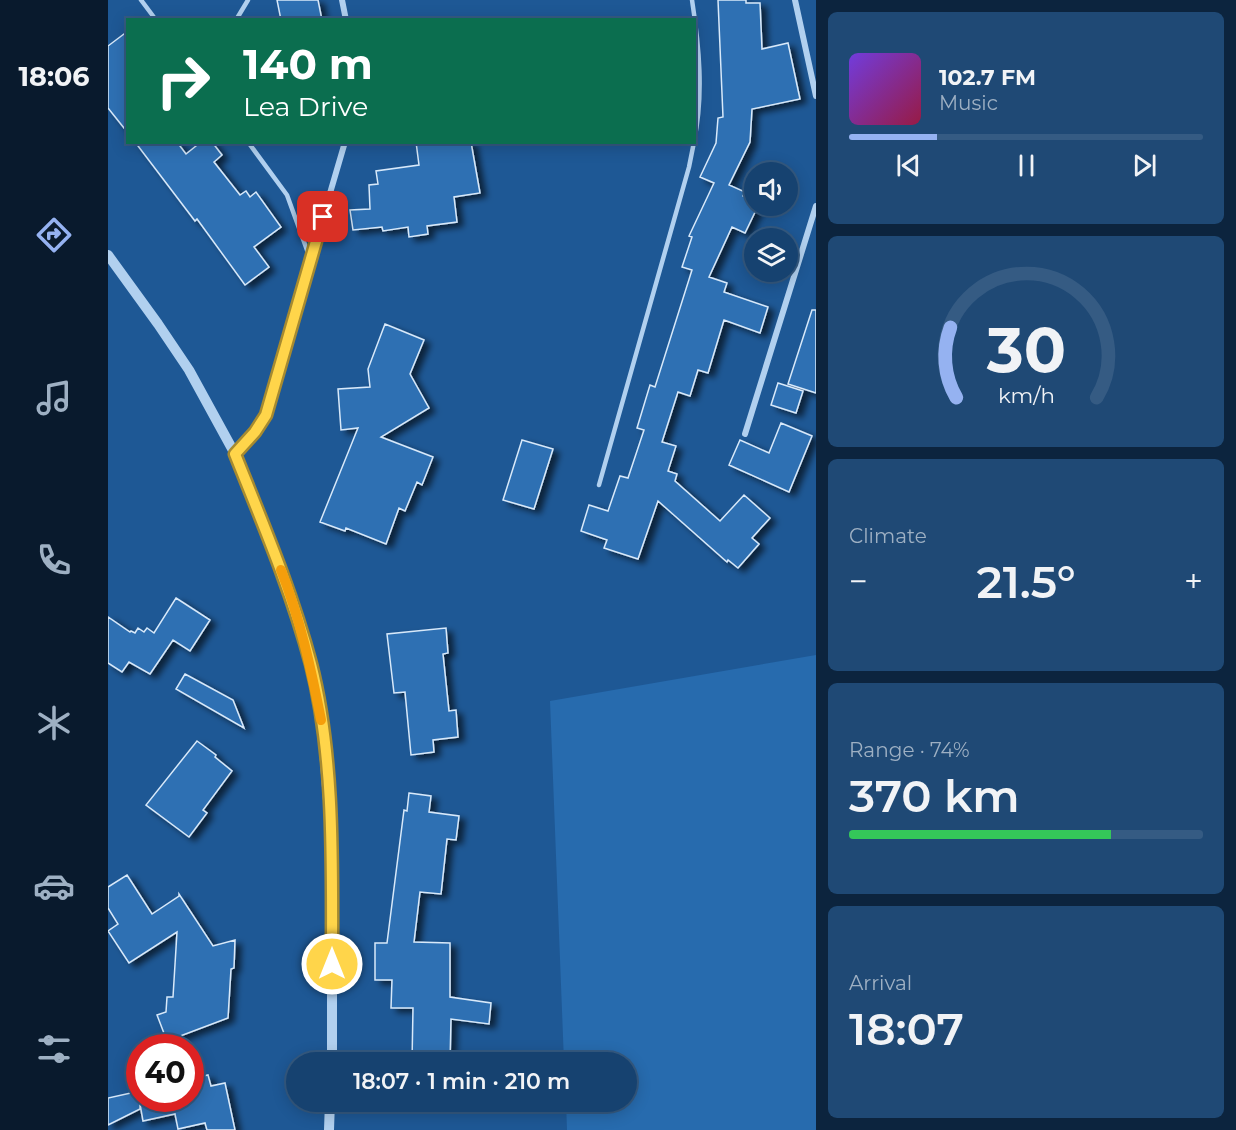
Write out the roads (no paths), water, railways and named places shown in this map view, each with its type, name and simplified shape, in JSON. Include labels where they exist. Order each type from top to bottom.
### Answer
[{"type":"street","points":[[342,0],[346,18]]},
{"type":"street","points":[[795,0],[816,96]]},
{"type":"street","points":[[235,454],[255,432],[266,415],[344,144]]},
{"type":"street","points":[[745,434],[816,206]]},
{"type":"street","points":[[108,255],[189,370],[235,454],[291,594],[311,666],[322,723],[332,852],[332,1052]]},
{"type":"street","points":[[330,1112],[330,1130]]},
{"type":"lane","points":[[141,0],[154,18]]},
{"type":"lane","points":[[237,18],[248,0]]},
{"type":"lane","points":[[692,0],[695,18]]},
{"type":"lane","points":[[696,26],[699,63],[696,133]]},
{"type":"lane","points":[[249,144],[287,195],[311,261]]},
{"type":"lane","points":[[599,485],[694,144]]}]
